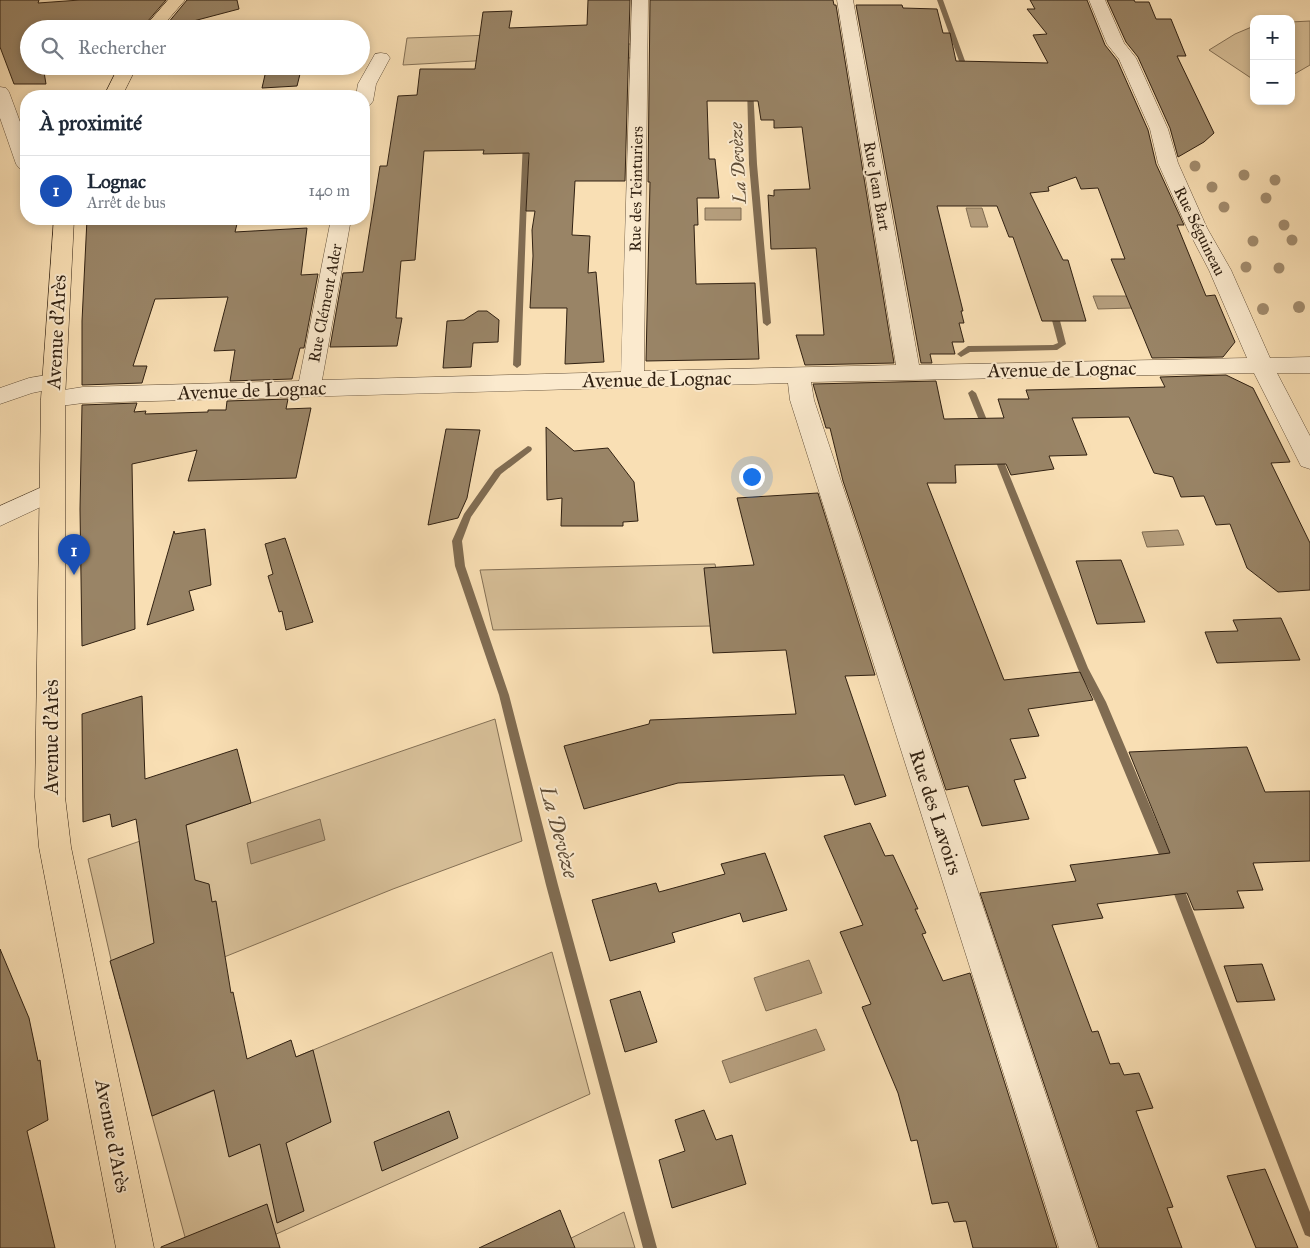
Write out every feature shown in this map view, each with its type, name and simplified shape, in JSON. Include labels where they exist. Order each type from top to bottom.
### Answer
[{"type":"main road","points":[[159,20],[177,0]]},
{"type":"main road","points":[[116,90],[124,75]]},
{"type":"main road","name":"Avenue d'Arès","points":[[63,225],[53,391],[50,797],[55,847],[135,1248]]},
{"type":"street","name":"Rue des Teinturiers","points":[[632,379],[640,0]]},
{"type":"street","name":"Rue Jean Bart","points":[[845,0],[909,372]]},
{"type":"street","name":"Rue Séguineau","points":[[1097,0],[1116,44],[1131,67],[1159,129],[1168,163],[1197,228],[1220,270],[1262,366],[1310,460]]},
{"type":"street","points":[[366,90],[367,84],[381,58]]},
{"type":"street","points":[[0,92],[4,117],[20,151]]},
{"type":"street","name":"Rue Clément Ader","points":[[309,388],[340,225]]},
{"type":"street","name":"Avenue de Lognac","points":[[0,396],[29,386],[83,395],[909,372],[1310,365]]},
{"type":"street","name":"Rue des Lavoirs","points":[[798,376],[802,400],[1078,1248]]},
{"type":"street","points":[[0,517],[52,492]]},
{"type":"shaded area","points":[[1310,21],[1310,65],[1295,74],[1295,60],[1295,22]]},
{"type":"shaded area","points":[[1250,28],[1250,77],[1209,50],[1235,34]]},
{"type":"shaded area","points":[[520,34],[521,44],[631,44],[631,58],[528,58],[403,65],[407,38]]},
{"type":"shaded area","points":[[705,208],[741,208],[741,220],[705,220]]},
{"type":"shaded area","points":[[966,208],[982,208],[988,227],[971,227]]},
{"type":"shaded area","points":[[1093,296],[1128,296],[1133,308],[1098,309]]},
{"type":"shaded area","points":[[1178,530],[1184,545],[1147,547],[1142,532]]},
{"type":"shaded area","points":[[715,564],[720,589],[711,626],[493,630],[480,570]]},
{"type":"shaded area","points":[[495,719],[522,841],[393,889],[120,999],[88,859]]},
{"type":"shaded area","points":[[320,819],[325,840],[251,864],[247,843]]},
{"type":"shaded area","points":[[552,952],[590,1094],[245,1248],[188,1248],[152,1116]]},
{"type":"shaded area","points":[[809,960],[822,993],[766,1011],[754,978]]},
{"type":"shaded area","points":[[816,1029],[825,1050],[730,1083],[722,1061]]},
{"type":"shaded area","points":[[624,1212],[635,1248],[551,1248]]},
{"type":"building","points":[[0,0],[39,0],[38,3],[80,0],[166,0],[149,20],[20,20],[20,75],[44,75],[46,84],[14,84],[0,47]]},
{"type":"building","points":[[187,0],[237,0],[239,9],[197,20],[170,20]]},
{"type":"building","points":[[588,0],[630,0],[625,181],[575,181],[572,235],[590,236],[588,273],[596,272],[604,362],[565,364],[567,308],[530,308],[533,256],[532,230],[535,211],[526,211],[529,153],[483,154],[484,150],[424,151],[415,260],[401,261],[396,318],[402,318],[397,346],[330,347],[343,273],[363,272],[380,166],[387,166],[398,96],[417,95],[420,69],[475,69],[483,12],[512,11],[509,28],[587,25]]},
{"type":"building","points":[[650,0],[833,0],[834,5],[836,5],[894,363],[805,365],[796,335],[824,335],[816,248],[771,249],[768,195],[774,196],[774,190],[810,189],[802,127],[774,128],[774,120],[761,120],[758,101],[707,101],[709,159],[715,159],[719,198],[697,198],[698,225],[694,225],[696,284],[755,283],[759,359],[646,361],[650,182],[648,182]]},
{"type":"building","points":[[1030,0],[1087,0],[1105,45],[1117,60],[1148,130],[1156,164],[1184,225],[1177,225],[1206,296],[1215,295],[1235,342],[1223,357],[1152,358],[1111,259],[1125,259],[1098,188],[1081,189],[1076,177],[1048,187],[1049,191],[1030,193],[1063,260],[1068,260],[1086,321],[1042,321],[1013,237],[1009,237],[997,206],[937,206],[963,311],[961,311],[964,323],[959,323],[964,342],[952,342],[955,354],[930,354],[932,363],[921,363],[856,5],[902,5],[903,8],[937,9],[943,33],[950,33],[956,61],[1048,63],[1033,35],[1047,34],[1027,9],[1035,9]]},
{"type":"building","points":[[1107,0],[1149,2],[1156,19],[1171,19],[1186,56],[1177,56],[1214,133],[1204,142],[1178,157],[1170,128],[1138,57],[1126,42]]},
{"type":"building","points":[[265,75],[300,75],[297,86],[262,88]]},
{"type":"building","points":[[87,225],[237,225],[235,232],[307,228],[301,275],[318,274],[304,348],[300,348],[292,379],[230,381],[235,350],[214,351],[228,297],[155,299],[133,366],[147,366],[142,383],[82,385],[82,321]]},
{"type":"building","points":[[478,311],[487,311],[499,320],[498,342],[473,343],[471,367],[443,368],[447,321],[464,320]]},
{"type":"building","points":[[1226,375],[1253,388],[1290,462],[1271,463],[1310,543],[1310,590],[1278,592],[1247,568],[1230,524],[1216,525],[1204,496],[1181,497],[1173,477],[1154,473],[1129,417],[1072,418],[1087,455],[1049,456],[1054,469],[1011,475],[1006,464],[955,465],[956,483],[927,483],[1004,680],[1080,672],[1093,700],[1028,709],[1039,736],[1010,739],[1026,778],[1014,780],[1029,819],[982,826],[968,786],[946,790],[843,481],[830,428],[826,428],[813,384],[936,381],[944,419],[1004,418],[998,399],[1029,399],[1026,390],[1165,387],[1160,377]]},
{"type":"building","points":[[288,399],[286,409],[311,408],[296,478],[188,481],[197,450],[132,464],[135,629],[82,646],[80,509],[82,405],[137,403],[134,412],[146,411],[145,414],[208,412],[208,410],[226,410],[227,401]]},
{"type":"building","points":[[546,427],[574,451],[608,448],[634,482],[638,521],[623,522],[623,526],[561,526],[562,498],[547,500]]},
{"type":"building","points":[[446,429],[480,430],[467,498],[458,518],[428,525]]},
{"type":"building","points":[[818,493],[875,675],[845,676],[886,796],[855,805],[844,775],[814,776],[678,783],[584,809],[564,746],[649,724],[650,720],[796,714],[786,650],[713,653],[704,568],[754,565],[737,498]]},
{"type":"building","points":[[205,529],[211,585],[189,591],[194,610],[147,625],[174,531],[175,534]]},
{"type":"building","points":[[285,538],[313,622],[286,630],[282,611],[279,612],[268,576],[273,574],[265,544]]},
{"type":"building","points":[[1121,560],[1145,622],[1097,624],[1076,561]]},
{"type":"building","points":[[1281,618],[1300,660],[1217,663],[1205,632],[1238,631],[1233,620]]},
{"type":"building","points":[[142,696],[145,779],[237,749],[251,803],[186,825],[195,880],[209,884],[212,902],[216,901],[231,993],[233,992],[247,1059],[291,1040],[296,1057],[313,1050],[331,1122],[286,1143],[304,1211],[277,1223],[260,1144],[229,1157],[214,1090],[152,1116],[110,961],[154,943],[136,819],[112,827],[110,814],[83,822],[82,714]]},
{"type":"building","points":[[1247,747],[1265,792],[1310,791],[1310,861],[1253,863],[1263,890],[1237,891],[1244,908],[1194,910],[1187,893],[1097,904],[1103,918],[1052,925],[1092,1032],[1098,1031],[1110,1064],[1119,1063],[1124,1075],[1139,1073],[1153,1108],[1136,1111],[1173,1207],[1167,1208],[1182,1248],[1099,1248],[980,893],[1076,881],[1070,865],[1170,853],[1129,752]]},
{"type":"building","points":[[870,823],[885,856],[893,855],[918,909],[915,909],[926,933],[922,934],[943,981],[970,973],[1057,1248],[973,1248],[966,1221],[954,1222],[948,1202],[932,1204],[917,1140],[911,1141],[898,1093],[862,1007],[871,1004],[840,932],[863,925],[824,836]]},
{"type":"building","points":[[765,853],[787,910],[743,922],[740,913],[672,933],[675,942],[610,961],[592,900],[656,883],[659,892],[725,874],[721,864]]},
{"type":"building","points":[[0,949],[29,1018],[38,1061],[40,1060],[48,1120],[27,1131],[55,1248],[0,1248]]},
{"type":"building","points":[[1262,964],[1275,1000],[1237,1002],[1224,966]]},
{"type":"building","points":[[640,991],[657,1042],[625,1052],[610,1000]]},
{"type":"building","points":[[704,1110],[716,1140],[732,1135],[746,1184],[672,1208],[659,1160],[685,1151],[675,1120]]},
{"type":"building","points":[[449,1111],[458,1138],[382,1171],[374,1142]]},
{"type":"building","points":[[1265,1169],[1298,1248],[1256,1248],[1227,1176]]},
{"type":"building","points":[[267,1204],[280,1248],[161,1248],[161,1247]]},
{"type":"building","points":[[560,1210],[575,1248],[479,1248]]},
{"type":"waterway","points":[[940,0],[966,72]]},
{"type":"waterway","name":"La Devèze","points":[[750,87],[753,164],[767,323]]},
{"type":"waterway","points":[[517,365],[526,141]]},
{"type":"waterway","points":[[961,354],[968,349],[1054,348],[1062,344],[1053,309]]},
{"type":"waterway","points":[[972,393],[987,430]]},
{"type":"waterway","name":"La Devèze","points":[[528,449],[498,472],[467,516],[457,541],[460,566],[504,695],[552,885],[650,1248]]},
{"type":"waterway","points":[[996,452],[1083,669],[1101,702],[1169,865]]},
{"type":"waterway","points":[[1175,881],[1310,1230]]},
{"type":"place","name":"Lognac","points":[[74,575]]}]
